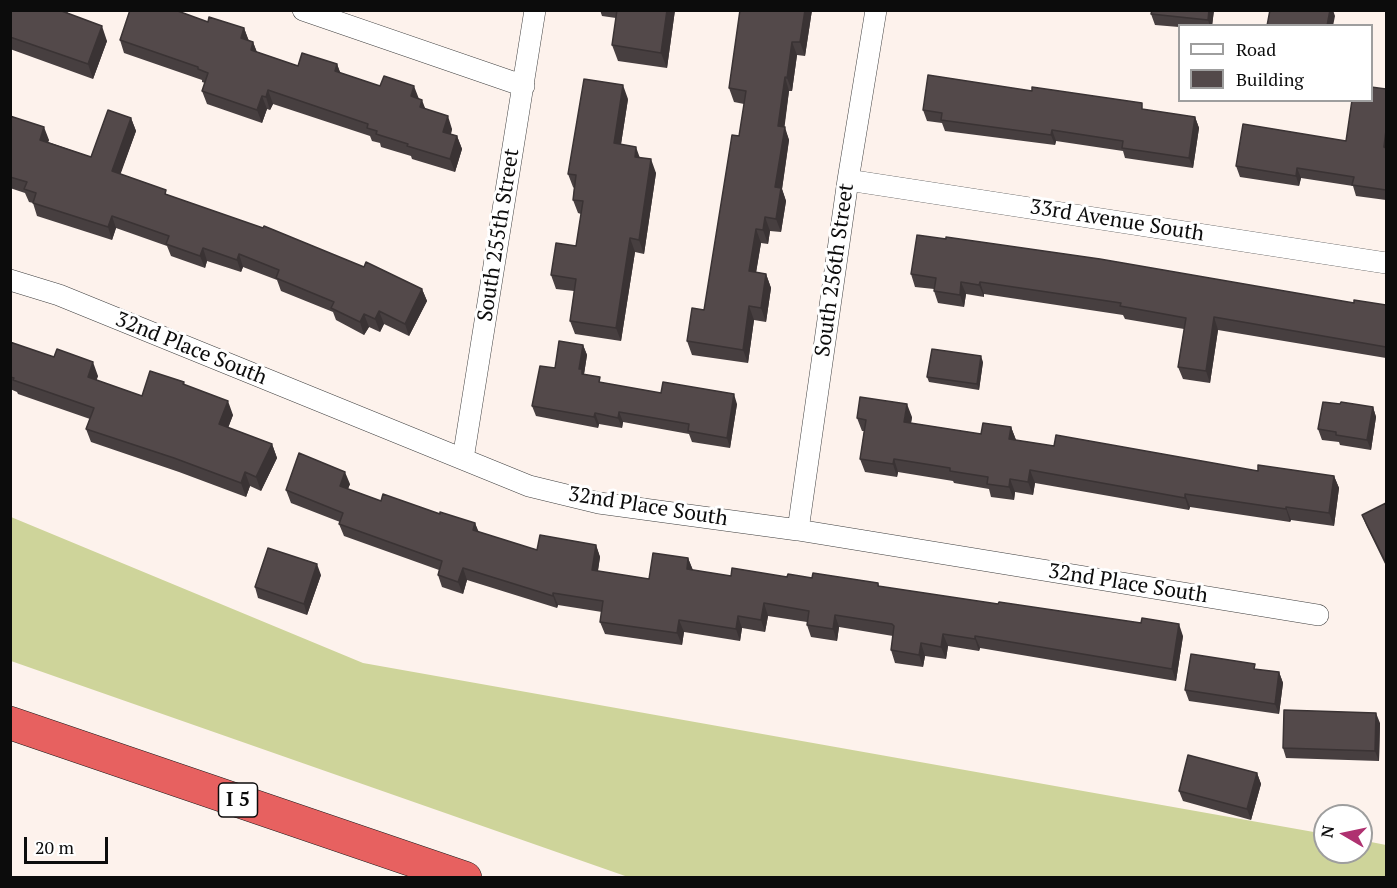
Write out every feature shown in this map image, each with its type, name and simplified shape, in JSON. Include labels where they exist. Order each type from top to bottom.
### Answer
[{"type":"highway","name":"I 5","points":[[10,723],[465,878]]},
{"type":"street","points":[[303,10],[524,86]]},
{"type":"street","name":"South 255th Street","points":[[463,459],[535,10]]},
{"type":"street","name":"South 256th Street","points":[[798,530],[848,180],[876,10]]},
{"type":"street","name":"33rd Avenue South","points":[[848,180],[1386,263]]},
{"type":"street","name":"32nd Place South","points":[[10,280],[59,295],[529,486],[598,503],[798,530],[1318,615]]},
{"type":"green space","points":[[11,517],[363,663],[1313,832],[1313,864],[1373,864],[1373,842],[1386,845],[1386,877],[628,877],[11,661]]},
{"type":"building","points":[[10,10],[59,10],[102,26],[88,64],[10,37]]},
{"type":"building","points":[[130,10],[175,10],[208,22],[209,17],[244,28],[241,38],[253,42],[251,50],[298,66],[302,53],[337,64],[335,71],[380,86],[384,76],[414,86],[411,96],[422,100],[420,107],[448,116],[443,132],[457,136],[450,159],[376,134],[377,131],[367,128],[368,124],[268,90],[266,97],[262,96],[257,110],[202,91],[208,73],[198,67],[120,40]]},
{"type":"building","points":[[617,10],[667,10],[661,53],[612,45]]},
{"type":"building","points":[[740,10],[805,10],[800,42],[792,42],[778,126],[785,127],[775,187],[781,188],[776,219],[765,217],[763,230],[756,229],[749,271],[766,274],[761,308],[749,306],[743,350],[687,341],[692,308],[704,310],[732,135],[739,136],[746,91],[729,88]]},
{"type":"building","points":[[1152,10],[1209,10],[1208,20],[1151,14]]},
{"type":"building","points":[[1270,10],[1330,10],[1327,24],[1267,24]]},
{"type":"building","points":[[928,75],[1032,91],[1032,87],[1142,103],[1142,109],[1195,117],[1189,158],[1122,148],[1123,141],[1052,130],[1051,135],[941,120],[942,113],[923,110]]},
{"type":"building","points":[[584,79],[623,85],[614,143],[636,147],[635,157],[651,159],[639,240],[630,238],[616,328],[570,321],[576,279],[551,275],[556,243],[576,246],[583,201],[573,200],[576,175],[568,174]]},
{"type":"building","points":[[1373,87],[1386,89],[1384,147],[1386,148],[1386,190],[1352,185],[1354,177],[1297,168],[1296,176],[1236,166],[1243,124],[1346,141],[1352,102],[1373,102]]},
{"type":"building","points":[[108,110],[131,118],[112,171],[166,190],[165,194],[263,228],[264,226],[364,267],[366,262],[422,289],[405,324],[379,311],[375,319],[364,314],[360,322],[331,308],[334,302],[276,278],[279,270],[239,254],[237,260],[203,248],[200,256],[166,244],[169,236],[112,216],[108,227],[33,203],[36,193],[24,189],[27,182],[10,177],[10,116],[44,127],[40,140],[91,157]]},
{"type":"building","points":[[917,235],[1100,259],[1354,303],[1354,300],[1386,305],[1386,347],[1214,317],[1206,371],[1178,367],[1186,318],[1120,306],[1121,303],[980,282],[979,285],[961,282],[960,295],[934,291],[936,278],[911,274]]},
{"type":"building","points":[[559,341],[583,345],[579,369],[582,369],[582,374],[600,377],[599,382],[661,393],[663,382],[734,394],[727,438],[688,431],[689,424],[619,412],[618,418],[595,413],[594,417],[532,406],[540,366],[555,368]]},
{"type":"building","points":[[10,342],[54,357],[57,349],[93,362],[88,377],[142,396],[150,371],[184,382],[183,384],[228,401],[219,424],[272,444],[256,477],[245,472],[241,483],[86,429],[94,408],[10,377]]},
{"type":"building","points":[[932,349],[981,356],[977,384],[927,377]]},
{"type":"building","points":[[860,397],[907,404],[904,422],[981,434],[983,423],[1011,427],[1009,439],[1054,446],[1056,435],[1258,471],[1258,465],[1334,476],[1329,513],[1185,494],[1185,498],[1030,470],[1028,482],[1010,479],[1009,487],[987,484],[988,477],[950,471],[950,468],[894,459],[893,464],[860,459],[866,420],[857,418]]},
{"type":"building","points":[[1323,402],[1373,407],[1367,440],[1336,435],[1336,432],[1318,429]]},
{"type":"building","points":[[299,453],[345,472],[340,486],[381,501],[383,494],[440,514],[440,512],[475,523],[473,530],[537,550],[540,535],[596,545],[592,570],[649,579],[653,553],[688,558],[687,569],[731,576],[732,568],[787,577],[788,574],[812,578],[813,573],[878,583],[878,586],[998,604],[999,602],[1141,623],[1142,618],[1179,624],[1172,669],[975,636],[975,639],[943,634],[941,647],[921,643],[919,655],[891,650],[894,626],[892,624],[835,615],[833,629],[807,625],[809,611],[764,603],[761,620],[738,616],[736,629],[679,620],[677,633],[600,622],[603,601],[553,593],[553,596],[463,568],[458,582],[438,575],[442,561],[339,524],[343,513],[286,490]]},
{"type":"building","points":[[1386,503],[1386,563],[1362,515]]},
{"type":"building","points":[[268,548],[317,564],[304,604],[255,587]]},
{"type":"building","points":[[1191,654],[1255,664],[1254,669],[1279,672],[1275,704],[1185,690]]},
{"type":"building","points":[[1284,710],[1376,713],[1375,751],[1283,748]]},
{"type":"building","points":[[1188,755],[1257,773],[1247,809],[1179,791]]}]
